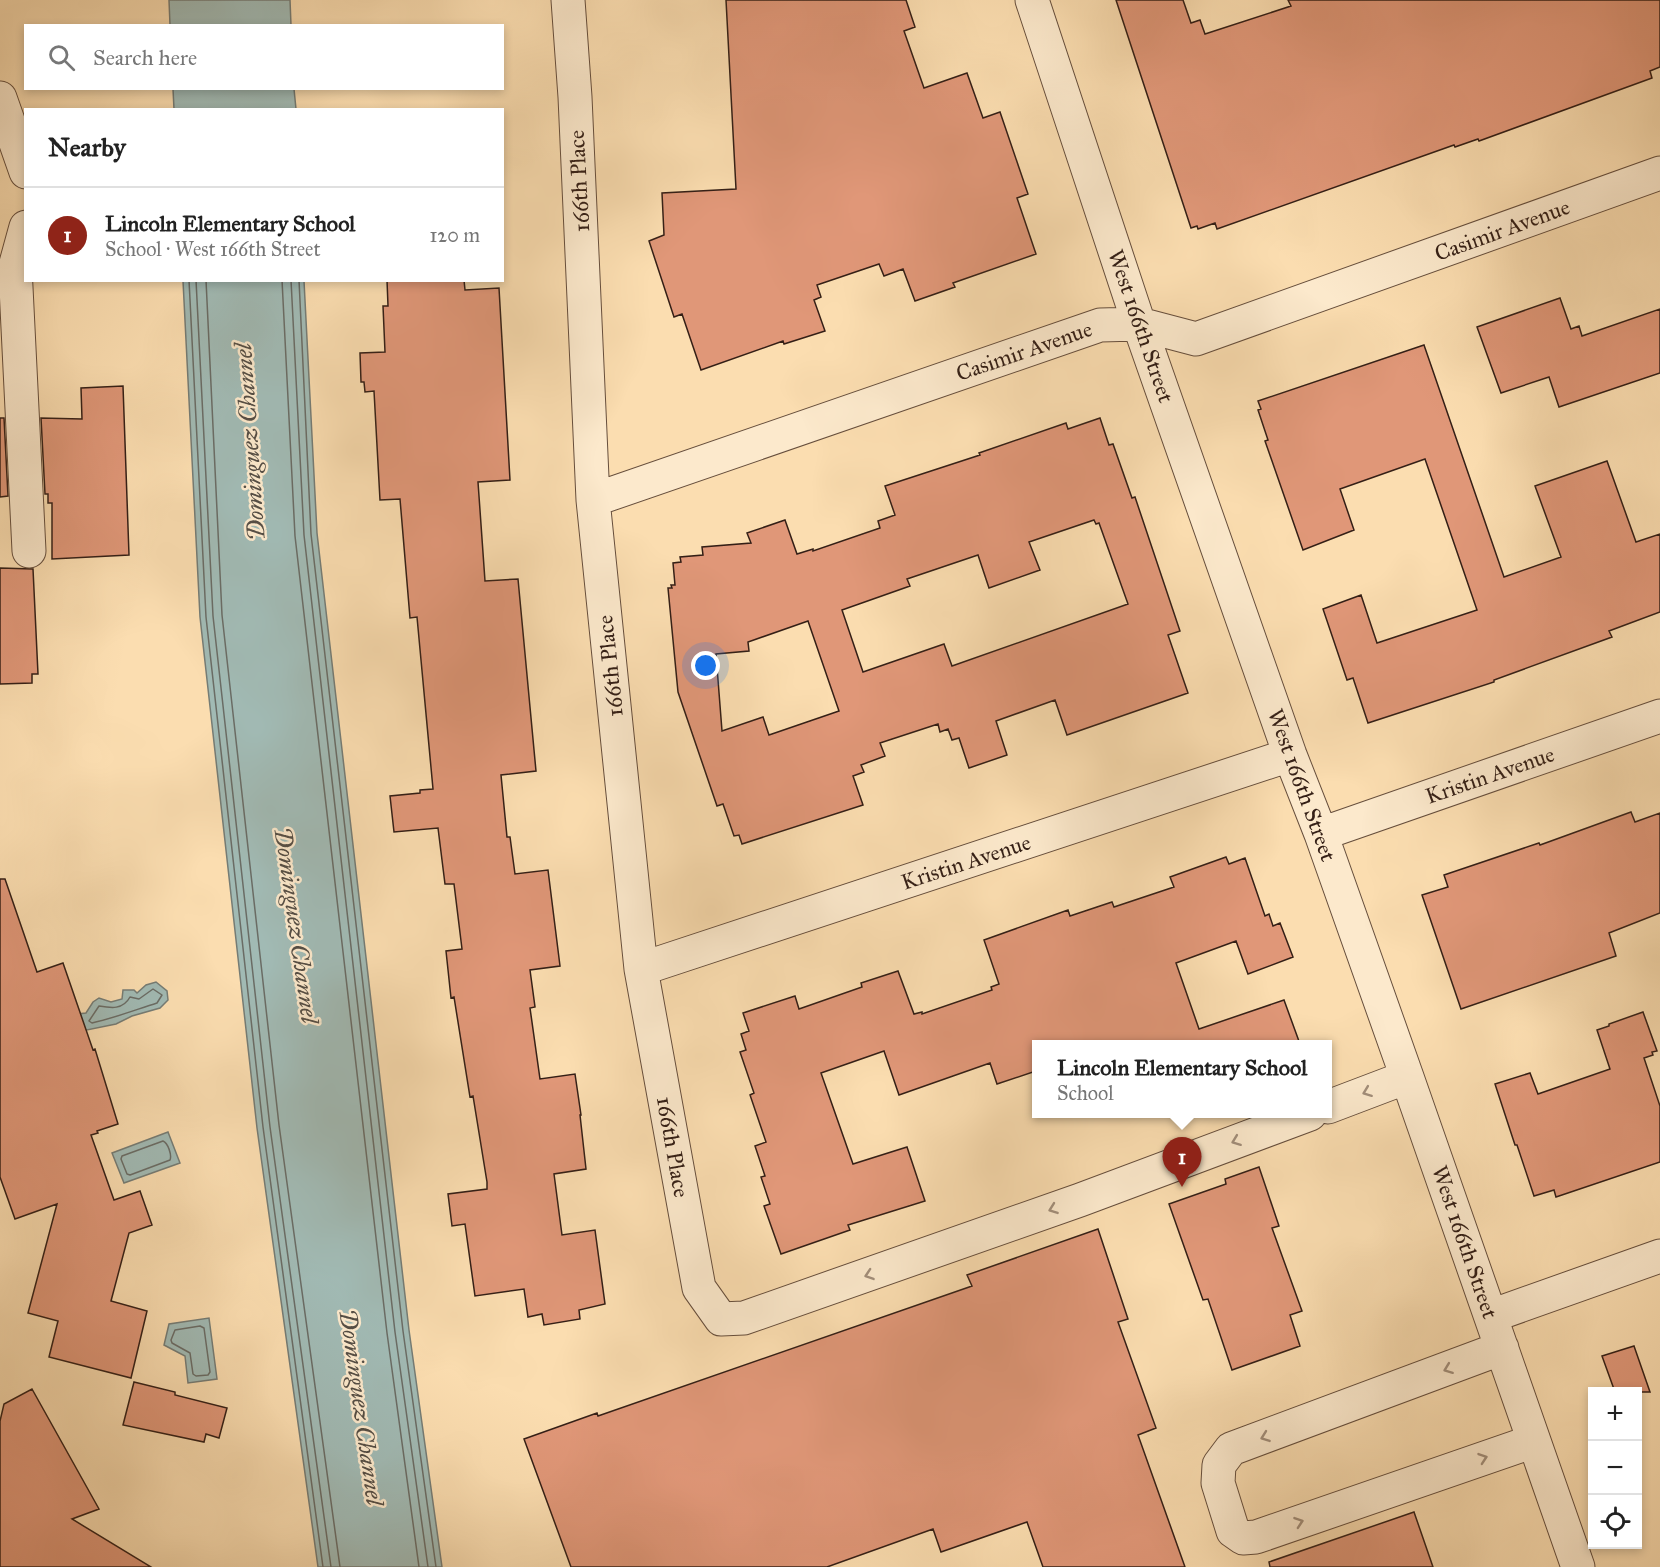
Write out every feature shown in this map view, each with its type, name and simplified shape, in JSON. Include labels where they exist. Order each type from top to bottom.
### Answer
[{"type":"street","name":"166th Place","points":[[568,0],[575,97],[593,500],[642,969],[699,1288],[721,1319],[744,1318],[905,1263],[1296,1118]]},
{"type":"street","name":"West 166th Street","points":[[1032,0],[1139,324],[1290,755],[1321,834],[1407,1077],[1578,1567]]},
{"type":"street","points":[[0,98],[24,166]]},
{"type":"street","name":"Casimir Avenue","points":[[593,500],[1100,324],[1139,324],[1196,339],[1660,173]]},
{"type":"street","points":[[24,234],[15,267],[29,551]]},
{"type":"street","name":"Kristin Avenue","points":[[1321,834],[1660,716]]},
{"type":"street","name":"Kristin Avenue","points":[[642,969],[1290,755]]},
{"type":"street","points":[[1332,1105],[1407,1077]]},
{"type":"street","points":[[1491,1316],[1660,1256]]},
{"type":"street","points":[[1502,1348],[1231,1449],[1220,1465],[1218,1483],[1233,1531],[1243,1538],[1256,1537],[1534,1441]]},
{"type":"water","points":[[169,0],[290,0],[291,24],[170,24]]},
{"type":"water","points":[[173,90],[294,90],[296,108],[174,108]]},
{"type":"water","name":"Dominguez Channel","points":[[183,282],[304,282],[317,533],[409,1330],[442,1567],[318,1567],[257,1128],[200,617]]},
{"type":"water","points":[[156,982],[167,991],[168,1000],[160,1008],[132,1016],[116,1024],[82,1031],[77,1014],[86,1013],[93,1002],[99,998],[111,1002],[122,999],[123,990],[134,990],[137,993],[146,985]]},
{"type":"water","points":[[168,1132],[180,1163],[124,1183],[112,1153]]},
{"type":"water","points":[[209,1318],[217,1379],[188,1383],[185,1356],[164,1345],[169,1324]]},
{"type":"building","points":[[726,0],[906,0],[915,27],[904,31],[924,88],[967,73],[983,118],[1000,112],[1028,194],[1017,198],[1036,254],[953,283],[955,287],[915,301],[903,269],[884,276],[879,264],[817,285],[821,297],[814,300],[825,331],[784,344],[783,341],[701,370],[682,314],[674,317],[649,241],[664,235],[662,193],[736,189]]},
{"type":"building","points":[[1116,0],[1183,0],[1191,23],[1200,20],[1205,34],[1291,6],[1288,0],[1660,0],[1660,67],[1650,71],[1652,78],[1479,141],[1478,139],[1455,147],[1454,145],[1217,229],[1215,223],[1198,229],[1197,226],[1191,228]]},
{"type":"building","points":[[387,282],[464,282],[465,290],[499,288],[510,480],[478,482],[485,581],[518,579],[536,771],[501,775],[507,837],[510,837],[515,874],[548,870],[560,966],[530,970],[535,1007],[530,1008],[540,1079],[575,1074],[586,1169],[554,1174],[562,1235],[595,1230],[605,1304],[579,1310],[580,1319],[544,1325],[542,1314],[528,1317],[524,1289],[475,1296],[465,1224],[452,1226],[448,1194],[487,1189],[487,1182],[473,1096],[470,1097],[454,997],[451,998],[446,951],[462,949],[454,884],[445,884],[438,828],[394,832],[390,796],[420,793],[420,790],[433,789],[417,617],[410,618],[400,499],[380,500],[374,391],[365,392],[364,382],[361,382],[360,353],[385,352],[383,306],[388,306]]},
{"type":"building","points":[[1560,298],[1571,329],[1579,326],[1582,336],[1660,309],[1660,373],[1559,407],[1549,377],[1501,393],[1477,327]]},
{"type":"building","points":[[1424,345],[1504,577],[1561,557],[1535,486],[1607,461],[1636,542],[1660,534],[1660,612],[1609,631],[1612,637],[1494,680],[1494,682],[1368,723],[1353,678],[1347,680],[1323,609],[1361,595],[1377,643],[1477,610],[1425,459],[1340,489],[1354,530],[1303,550],[1265,441],[1268,440],[1258,410],[1261,409],[1258,401]]},
{"type":"building","points":[[123,386],[129,555],[52,559],[52,503],[48,503],[48,494],[45,494],[41,418],[82,419],[81,388]]},
{"type":"building","points":[[0,418],[4,418],[8,496],[0,497]]},
{"type":"building","points":[[1100,418],[1109,445],[1113,444],[1132,498],[1135,497],[1180,631],[1168,635],[1188,693],[1067,735],[1055,700],[996,721],[1007,755],[969,768],[959,738],[952,740],[948,729],[940,732],[938,724],[880,743],[885,756],[861,765],[864,772],[853,776],[863,805],[742,844],[739,835],[734,836],[723,804],[717,806],[678,692],[668,588],[675,585],[673,563],[681,562],[680,557],[703,555],[702,547],[751,543],[747,533],[785,520],[797,554],[813,549],[813,551],[880,528],[878,521],[895,515],[885,486],[980,455],[979,453],[1066,423],[1068,429]],"holes":[[[1094,520],[1096,524],[1099,523],[1128,604],[952,666],[944,644],[863,672],[842,610],[910,586],[907,579],[978,555],[989,588],[1040,570],[1029,542]],[[808,621],[839,711],[769,735],[763,717],[722,731],[716,654],[749,651],[748,642]]]},
{"type":"building","points":[[0,568],[33,569],[38,674],[32,674],[32,683],[0,684]]},
{"type":"building","points":[[1631,812],[1635,822],[1660,813],[1660,913],[1609,933],[1616,956],[1461,1009],[1422,895],[1448,887],[1444,875],[1539,843],[1540,845]]},
{"type":"building","points":[[1226,857],[1229,864],[1245,858],[1265,916],[1269,914],[1273,926],[1280,923],[1293,957],[1248,974],[1236,941],[1176,963],[1199,1029],[1284,1000],[1299,1040],[1032,1040],[1032,1072],[997,1084],[990,1063],[899,1095],[884,1051],[821,1073],[853,1164],[907,1147],[925,1201],[848,1225],[850,1230],[781,1254],[764,1206],[770,1204],[761,1177],[765,1176],[755,1146],[766,1142],[750,1095],[754,1093],[740,1052],[746,1050],[741,1034],[749,1031],[743,1013],[795,996],[799,1009],[862,987],[861,983],[898,971],[914,1014],[922,1012],[922,1014],[992,990],[991,987],[999,984],[984,940],[1068,910],[1070,916],[1112,902],[1114,907],[1174,887],[1170,877]]},
{"type":"building","points":[[0,879],[5,879],[37,972],[63,963],[93,1050],[95,1049],[118,1124],[91,1135],[114,1200],[140,1191],[152,1225],[129,1233],[111,1301],[147,1311],[131,1378],[49,1357],[58,1321],[28,1313],[57,1204],[15,1219],[0,1177]]},
{"type":"building","points":[[1643,1012],[1657,1051],[1644,1058],[1660,1106],[1660,1162],[1556,1197],[1554,1190],[1534,1196],[1495,1084],[1530,1073],[1538,1094],[1610,1069],[1597,1030]]},
{"type":"building","points":[[1259,1167],[1279,1226],[1272,1228],[1302,1311],[1290,1315],[1300,1346],[1232,1370],[1208,1299],[1203,1300],[1169,1204],[1226,1184],[1225,1179]]},
{"type":"building","points":[[1098,1229],[1128,1319],[1118,1322],[1156,1428],[1138,1435],[1185,1567],[1043,1567],[1027,1522],[941,1552],[933,1529],[827,1567],[571,1567],[524,1439],[597,1413],[598,1416],[972,1286],[967,1275]]},
{"type":"building","points":[[1634,1346],[1650,1392],[1642,1392],[1642,1387],[1613,1387],[1602,1356]]},
{"type":"building","points":[[134,1382],[227,1408],[219,1438],[206,1434],[204,1442],[123,1425]]},
{"type":"building","points":[[32,1389],[99,1509],[72,1519],[151,1567],[0,1567],[0,1421],[4,1404]]},
{"type":"building","points":[[1414,1512],[1433,1567],[1270,1567],[1269,1562]]},
{"type":"place","name":"Lincoln Elementary School","points":[[1182,1187]]}]
